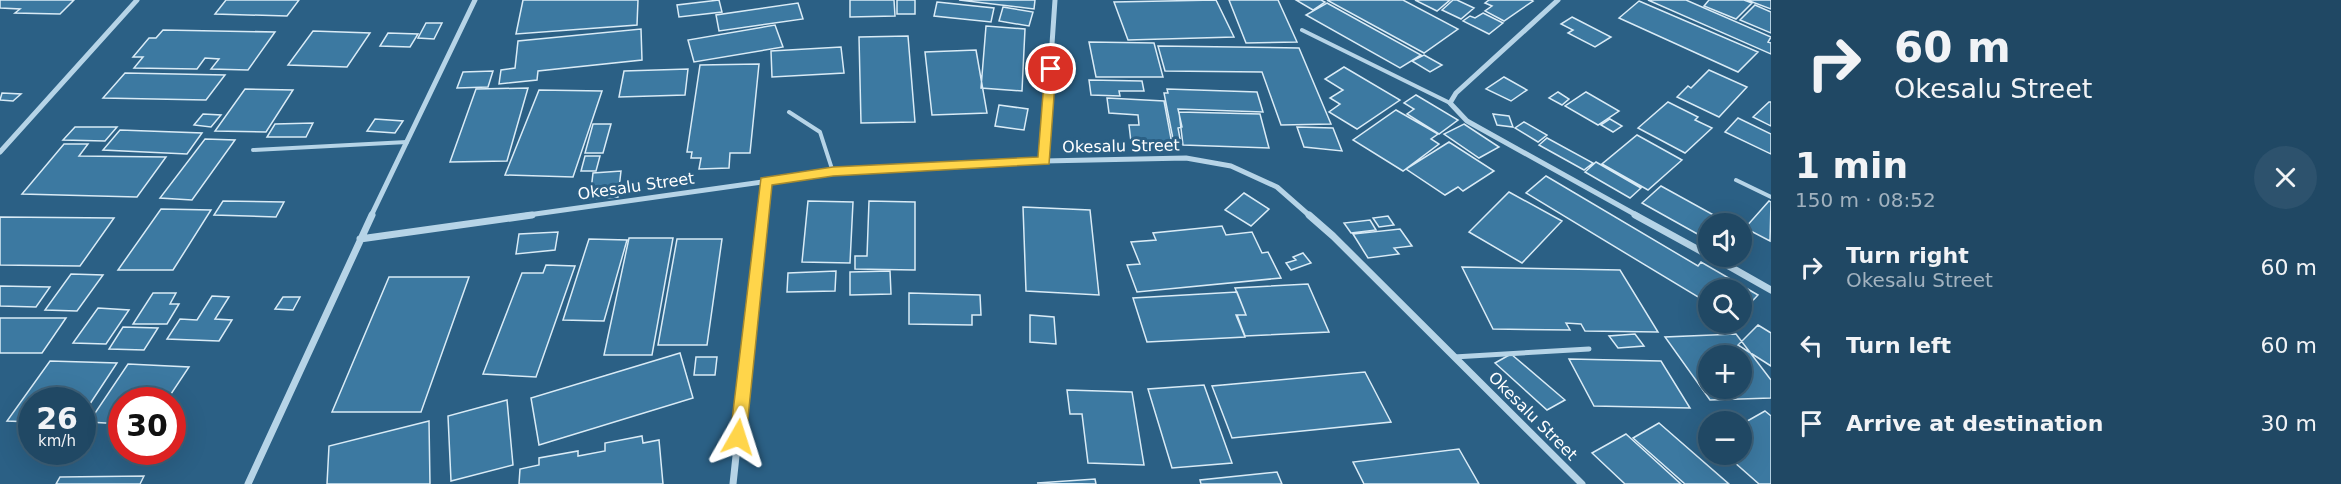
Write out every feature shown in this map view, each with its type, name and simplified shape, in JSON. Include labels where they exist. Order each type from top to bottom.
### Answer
[{"type":"street","points":[[0,152],[137,0]]},
{"type":"street","points":[[248,484],[360,238],[475,0]]},
{"type":"street","points":[[1044,161],[1055,0]]},
{"type":"street","points":[[1558,0],[1456,93],[1450,103],[1467,121],[1698,249]]},
{"type":"street","points":[[0,144],[8,144]]},
{"type":"street","name":"Okesalu Street","points":[[360,238],[833,172],[1044,161],[1186,158],[1231,166],[1277,187],[1333,236],[1582,484]]},
{"type":"street","points":[[733,484],[766,181]]},
{"type":"street","points":[[1730,267],[1771,290]]},
{"type":"lane","points":[[1302,30],[1450,103]]},
{"type":"lane","points":[[789,111],[820,132],[833,172]]},
{"type":"lane","points":[[253,150],[407,142]]},
{"type":"lane","points":[[1736,180],[1771,197]]},
{"type":"lane","points":[[1454,357],[1589,349]]},
{"type":"building","points":[[0,0],[74,0],[60,14],[15,13],[20,9],[0,8]]},
{"type":"building","points":[[226,0],[299,0],[287,16],[215,14]]},
{"type":"building","points":[[523,0],[638,0],[637,25],[516,34]]},
{"type":"building","points":[[719,0],[722,12],[679,17],[677,5]]},
{"type":"building","points":[[850,0],[894,0],[895,16],[850,17]]},
{"type":"building","points":[[897,0],[915,0],[915,14],[897,14]]},
{"type":"building","points":[[959,0],[1035,0],[1034,9]]},
{"type":"building","points":[[1216,0],[1234,37],[1128,40],[1114,2]]},
{"type":"building","points":[[1229,0],[1278,0],[1297,42],[1246,43]]},
{"type":"building","points":[[1296,0],[1321,0],[1325,2],[1313,10]]},
{"type":"building","points":[[1327,0],[1403,0],[1458,29],[1424,53]]},
{"type":"building","points":[[1415,0],[1450,0],[1437,11]]},
{"type":"building","points":[[1453,0],[1474,8],[1461,19],[1442,10]]},
{"type":"building","points":[[1489,0],[1533,1],[1504,21],[1485,11],[1492,6],[1485,3]]},
{"type":"building","points":[[1648,0],[1686,0],[1771,37],[1768,42],[1771,43],[1771,54]]},
{"type":"building","points":[[1709,0],[1744,0],[1752,3],[1736,19],[1704,6]]},
{"type":"building","points":[[1747,0],[1771,0],[1771,9]]},
{"type":"building","points":[[1639,1],[1758,52],[1738,72],[1619,18]]},
{"type":"building","points":[[937,2],[994,8],[991,22],[934,16]]},
{"type":"building","points":[[798,3],[803,19],[719,31],[716,15]]},
{"type":"building","points":[[1327,3],[1421,55],[1400,68],[1306,15]]},
{"type":"building","points":[[1755,5],[1771,12],[1771,33],[1740,20]]},
{"type":"building","points":[[1003,7],[1033,12],[1029,26],[999,21]]},
{"type":"building","points":[[1483,13],[1503,23],[1489,34],[1463,21],[1470,16],[1475,18]]},
{"type":"building","points":[[1572,17],[1611,37],[1595,47],[1568,33],[1573,30],[1561,24]]},
{"type":"building","points":[[426,23],[442,23],[434,39],[418,38]]},
{"type":"building","points":[[775,25],[783,47],[694,62],[688,40]]},
{"type":"building","points":[[986,26],[1025,29],[1022,91],[981,88]]},
{"type":"building","points":[[641,29],[642,60],[538,71],[537,80],[499,84],[501,70],[515,68],[518,41]]},
{"type":"building","points":[[163,30],[275,32],[248,70],[211,69],[219,59],[205,58],[197,69],[134,68],[143,57],[133,57],[149,38],[156,38]]},
{"type":"building","points":[[313,31],[370,33],[347,67],[288,65]]},
{"type":"building","points":[[388,33],[418,34],[410,47],[380,46]]},
{"type":"building","points":[[908,36],[915,122],[861,123],[859,37]]},
{"type":"building","points":[[1089,42],[1154,43],[1163,77],[1096,77]]},
{"type":"building","points":[[1158,46],[1299,48],[1331,124],[1281,125],[1262,72],[1165,71]]},
{"type":"building","points":[[841,47],[844,73],[772,77],[771,51]]},
{"type":"building","points":[[976,50],[987,113],[932,115],[925,52]]},
{"type":"building","points":[[1424,55],[1442,65],[1430,72],[1412,61]]},
{"type":"building","points":[[759,64],[750,153],[730,153],[729,168],[699,169],[701,158],[691,158],[692,152],[687,152],[700,65]]},
{"type":"building","points":[[1344,67],[1400,100],[1357,129],[1329,112],[1340,104],[1330,98],[1343,90],[1325,79]]},
{"type":"building","points":[[688,69],[685,95],[619,97],[624,71]]},
{"type":"building","points":[[1709,70],[1747,87],[1719,117],[1677,97],[1688,86],[1691,88]]},
{"type":"building","points":[[493,71],[488,87],[457,88],[463,72]]},
{"type":"building","points":[[125,73],[225,75],[206,100],[103,98]]},
{"type":"building","points":[[1504,77],[1527,90],[1511,101],[1486,89]]},
{"type":"building","points":[[1089,80],[1142,81],[1144,91],[1119,91],[1120,96],[1091,95]]},
{"type":"building","points":[[528,88],[507,161],[450,162],[476,89]]},
{"type":"building","points":[[245,89],[293,90],[266,132],[215,131]]},
{"type":"building","points":[[1167,89],[1257,92],[1263,112],[1178,109],[1182,127],[1178,128],[1181,144],[1174,144],[1164,93],[1168,93]]},
{"type":"building","points":[[539,90],[602,91],[573,177],[505,175]]},
{"type":"building","points":[[1558,92],[1569,99],[1562,105],[1549,98]]},
{"type":"building","points":[[1586,92],[1619,111],[1598,125],[1565,106]]},
{"type":"building","points":[[2,93],[21,94],[13,101],[0,100]]},
{"type":"building","points":[[1416,95],[1458,120],[1439,134],[1407,114],[1414,109],[1404,103]]},
{"type":"building","points":[[1107,98],[1164,101],[1172,144],[1131,142],[1129,125],[1139,125],[1138,115],[1109,113]]},
{"type":"building","points":[[1668,102],[1698,117],[1695,120],[1712,128],[1685,153],[1638,128]]},
{"type":"building","points":[[1771,102],[1771,126],[1753,117]]},
{"type":"building","points":[[999,105],[1028,109],[1024,130],[995,126]]},
{"type":"building","points":[[1396,110],[1438,134],[1431,139],[1439,144],[1403,171],[1353,140]]},
{"type":"building","points":[[1179,112],[1260,114],[1269,148],[1183,145]]},
{"type":"building","points":[[203,114],[221,115],[211,127],[194,125]]},
{"type":"building","points":[[1493,114],[1509,116],[1513,127],[1497,125]]},
{"type":"building","points":[[1738,118],[1771,134],[1771,154],[1725,132]]},
{"type":"building","points":[[375,119],[403,121],[395,133],[367,131]]},
{"type":"building","points":[[1610,119],[1622,126],[1613,132],[1601,125]]},
{"type":"building","points":[[1524,122],[1547,135],[1538,142],[1515,128]]},
{"type":"building","points":[[313,123],[306,137],[267,137],[275,124]]},
{"type":"building","points":[[593,124],[611,124],[603,153],[585,153]]},
{"type":"building","points":[[1464,124],[1499,147],[1479,158],[1444,134]]},
{"type":"building","points":[[75,127],[117,127],[105,141],[63,140]]},
{"type":"building","points":[[1297,127],[1333,128],[1342,151],[1304,147]]},
{"type":"building","points":[[120,130],[202,133],[187,154],[103,150]]},
{"type":"building","points":[[1637,135],[1682,160],[1648,190],[1602,164]]},
{"type":"building","points":[[1547,138],[1593,163],[1584,170],[1539,145]]},
{"type":"building","points":[[205,139],[235,140],[192,200],[160,198]]},
{"type":"building","points":[[1449,142],[1494,171],[1463,191],[1458,187],[1445,195],[1406,169]]},
{"type":"building","points":[[64,144],[88,144],[79,156],[166,157],[137,197],[22,194]]},
{"type":"building","points":[[585,156],[600,156],[596,171],[581,171]]},
{"type":"building","points":[[1596,162],[1641,188],[1630,198],[1585,172]]},
{"type":"building","points":[[621,171],[618,197],[590,199],[593,173]]},
{"type":"building","points":[[1546,176],[1698,267],[1710,267],[1730,279],[1698,279],[1698,297],[1526,193]]},
{"type":"building","points":[[1661,186],[1710,213],[1698,213],[1698,234],[1642,203]]},
{"type":"building","points":[[1509,192],[1562,221],[1522,263],[1469,232]]},
{"type":"building","points":[[1244,193],[1269,209],[1251,226],[1225,210]]},
{"type":"building","points":[[223,201],[284,202],[276,217],[214,215]]},
{"type":"building","points":[[808,201],[853,202],[850,263],[802,262]]},
{"type":"building","points":[[869,201],[915,202],[915,270],[855,269],[855,256],[867,256]]},
{"type":"building","points":[[1769,201],[1771,202],[1770,241],[1752,232],[1752,220]]},
{"type":"building","points":[[1023,207],[1090,210],[1099,295],[1026,291]]},
{"type":"building","points":[[161,209],[211,210],[173,270],[118,270]]},
{"type":"building","points":[[1388,216],[1394,225],[1379,227],[1373,218]]},
{"type":"building","points":[[0,217],[114,218],[80,266],[0,265]]},
{"type":"building","points":[[1370,220],[1376,230],[1351,233],[1344,223]]},
{"type":"building","points":[[1222,226],[1226,235],[1252,232],[1262,253],[1268,252],[1281,278],[1137,292],[1127,265],[1140,264],[1131,242],[1156,240],[1153,233]]},
{"type":"building","points":[[1400,229],[1412,246],[1394,248],[1399,254],[1368,258],[1353,234]]},
{"type":"building","points":[[558,232],[555,250],[516,254],[519,234]]},
{"type":"building","points":[[629,238],[673,238],[652,355],[604,355]]},
{"type":"building","points":[[589,239],[627,240],[604,321],[563,320]]},
{"type":"building","points":[[677,239],[722,239],[707,345],[658,345]]},
{"type":"building","points":[[1303,253],[1311,263],[1291,270],[1286,263],[1296,260],[1293,257]]},
{"type":"building","points":[[546,265],[575,266],[536,377],[483,374],[522,273],[543,273]]},
{"type":"building","points":[[1462,267],[1620,270],[1658,332],[1585,331],[1581,324],[1566,323],[1570,330],[1493,329]]},
{"type":"building","points":[[836,271],[835,291],[787,292],[788,273]]},
{"type":"building","points":[[890,271],[891,294],[850,295],[850,272]]},
{"type":"building","points":[[71,274],[103,275],[77,311],[45,310]]},
{"type":"building","points":[[389,277],[469,277],[421,412],[332,412]]},
{"type":"building","points":[[1308,284],[1329,332],[1245,336],[1237,315],[1246,315],[1235,288]]},
{"type":"building","points":[[0,286],[50,287],[36,307],[0,306]]},
{"type":"building","points":[[1237,292],[1246,315],[1236,315],[1245,337],[1147,342],[1133,298]]},
{"type":"building","points":[[1752,292],[1758,295],[1752,301]]},
{"type":"building","points":[[153,293],[176,293],[170,304],[179,304],[167,324],[133,324]]},
{"type":"building","points":[[909,293],[980,295],[981,315],[972,315],[972,325],[909,324]]},
{"type":"building","points":[[212,296],[229,297],[215,319],[232,320],[219,341],[167,339],[180,319],[197,320]]},
{"type":"building","points":[[283,297],[300,297],[293,310],[275,309]]},
{"type":"building","points":[[98,308],[129,310],[106,344],[73,343]]},
{"type":"building","points":[[1030,315],[1054,317],[1056,344],[1030,342]]},
{"type":"building","points":[[0,318],[66,318],[42,353],[0,353]]},
{"type":"building","points":[[1758,325],[1771,333],[1771,366],[1752,354],[1752,345],[1738,345]]},
{"type":"building","points":[[123,327],[158,328],[144,350],[109,349]]},
{"type":"building","points":[[1635,334],[1644,346],[1618,348],[1609,336]]},
{"type":"building","points":[[1736,334],[1744,345],[1698,345],[1698,383],[1665,337]]},
{"type":"building","points":[[680,353],[693,398],[539,445],[531,398]]},
{"type":"building","points":[[1511,354],[1565,400],[1547,410],[1495,363]]},
{"type":"building","points":[[1752,355],[1771,380],[1771,398],[1752,399]]},
{"type":"building","points":[[696,357],[717,357],[715,375],[694,375]]},
{"type":"building","points":[[1569,359],[1661,361],[1690,408],[1594,406]]},
{"type":"building","points":[[50,361],[117,363],[96,395],[96,387],[31,387]]},
{"type":"building","points":[[128,364],[189,367],[176,387],[113,387]]},
{"type":"building","points":[[1365,372],[1391,422],[1232,438],[1212,386]]},
{"type":"building","points":[[1204,385],[1232,463],[1172,468],[1148,389]]},
{"type":"building","points":[[1067,390],[1132,392],[1144,465],[1088,463],[1082,414],[1070,414]]},
{"type":"building","points":[[108,394],[108,423],[96,422],[96,412]]},
{"type":"building","points":[[507,400],[513,465],[451,481],[448,416]]},
{"type":"building","points":[[18,406],[18,421],[7,421]]},
{"type":"building","points":[[1765,411],[1771,416],[1771,484],[1759,484],[1737,465],[1752,465],[1752,418]]},
{"type":"building","points":[[429,421],[430,484],[327,484],[329,446]]},
{"type":"building","points":[[1659,423],[1698,457],[1698,465],[1707,465],[1729,484],[1685,484],[1633,438]]},
{"type":"building","points":[[1626,434],[1681,484],[1625,484],[1592,453]]},
{"type":"building","points":[[642,436],[643,443],[659,440],[663,484],[519,484],[520,469],[539,465],[539,458],[578,451],[578,456],[605,451],[605,443]]},
{"type":"building","points":[[1459,449],[1479,484],[1364,484],[1353,462]]},
{"type":"building","points":[[1277,472],[1282,484],[1201,484],[1200,480]]},
{"type":"building","points":[[144,476],[140,484],[56,484],[60,477]]},
{"type":"building","points":[[1095,479],[1096,484],[1037,483]]},
{"type":"route","points":[[738,437],[766,181],[833,172],[1044,161],[1051,69]]}]
